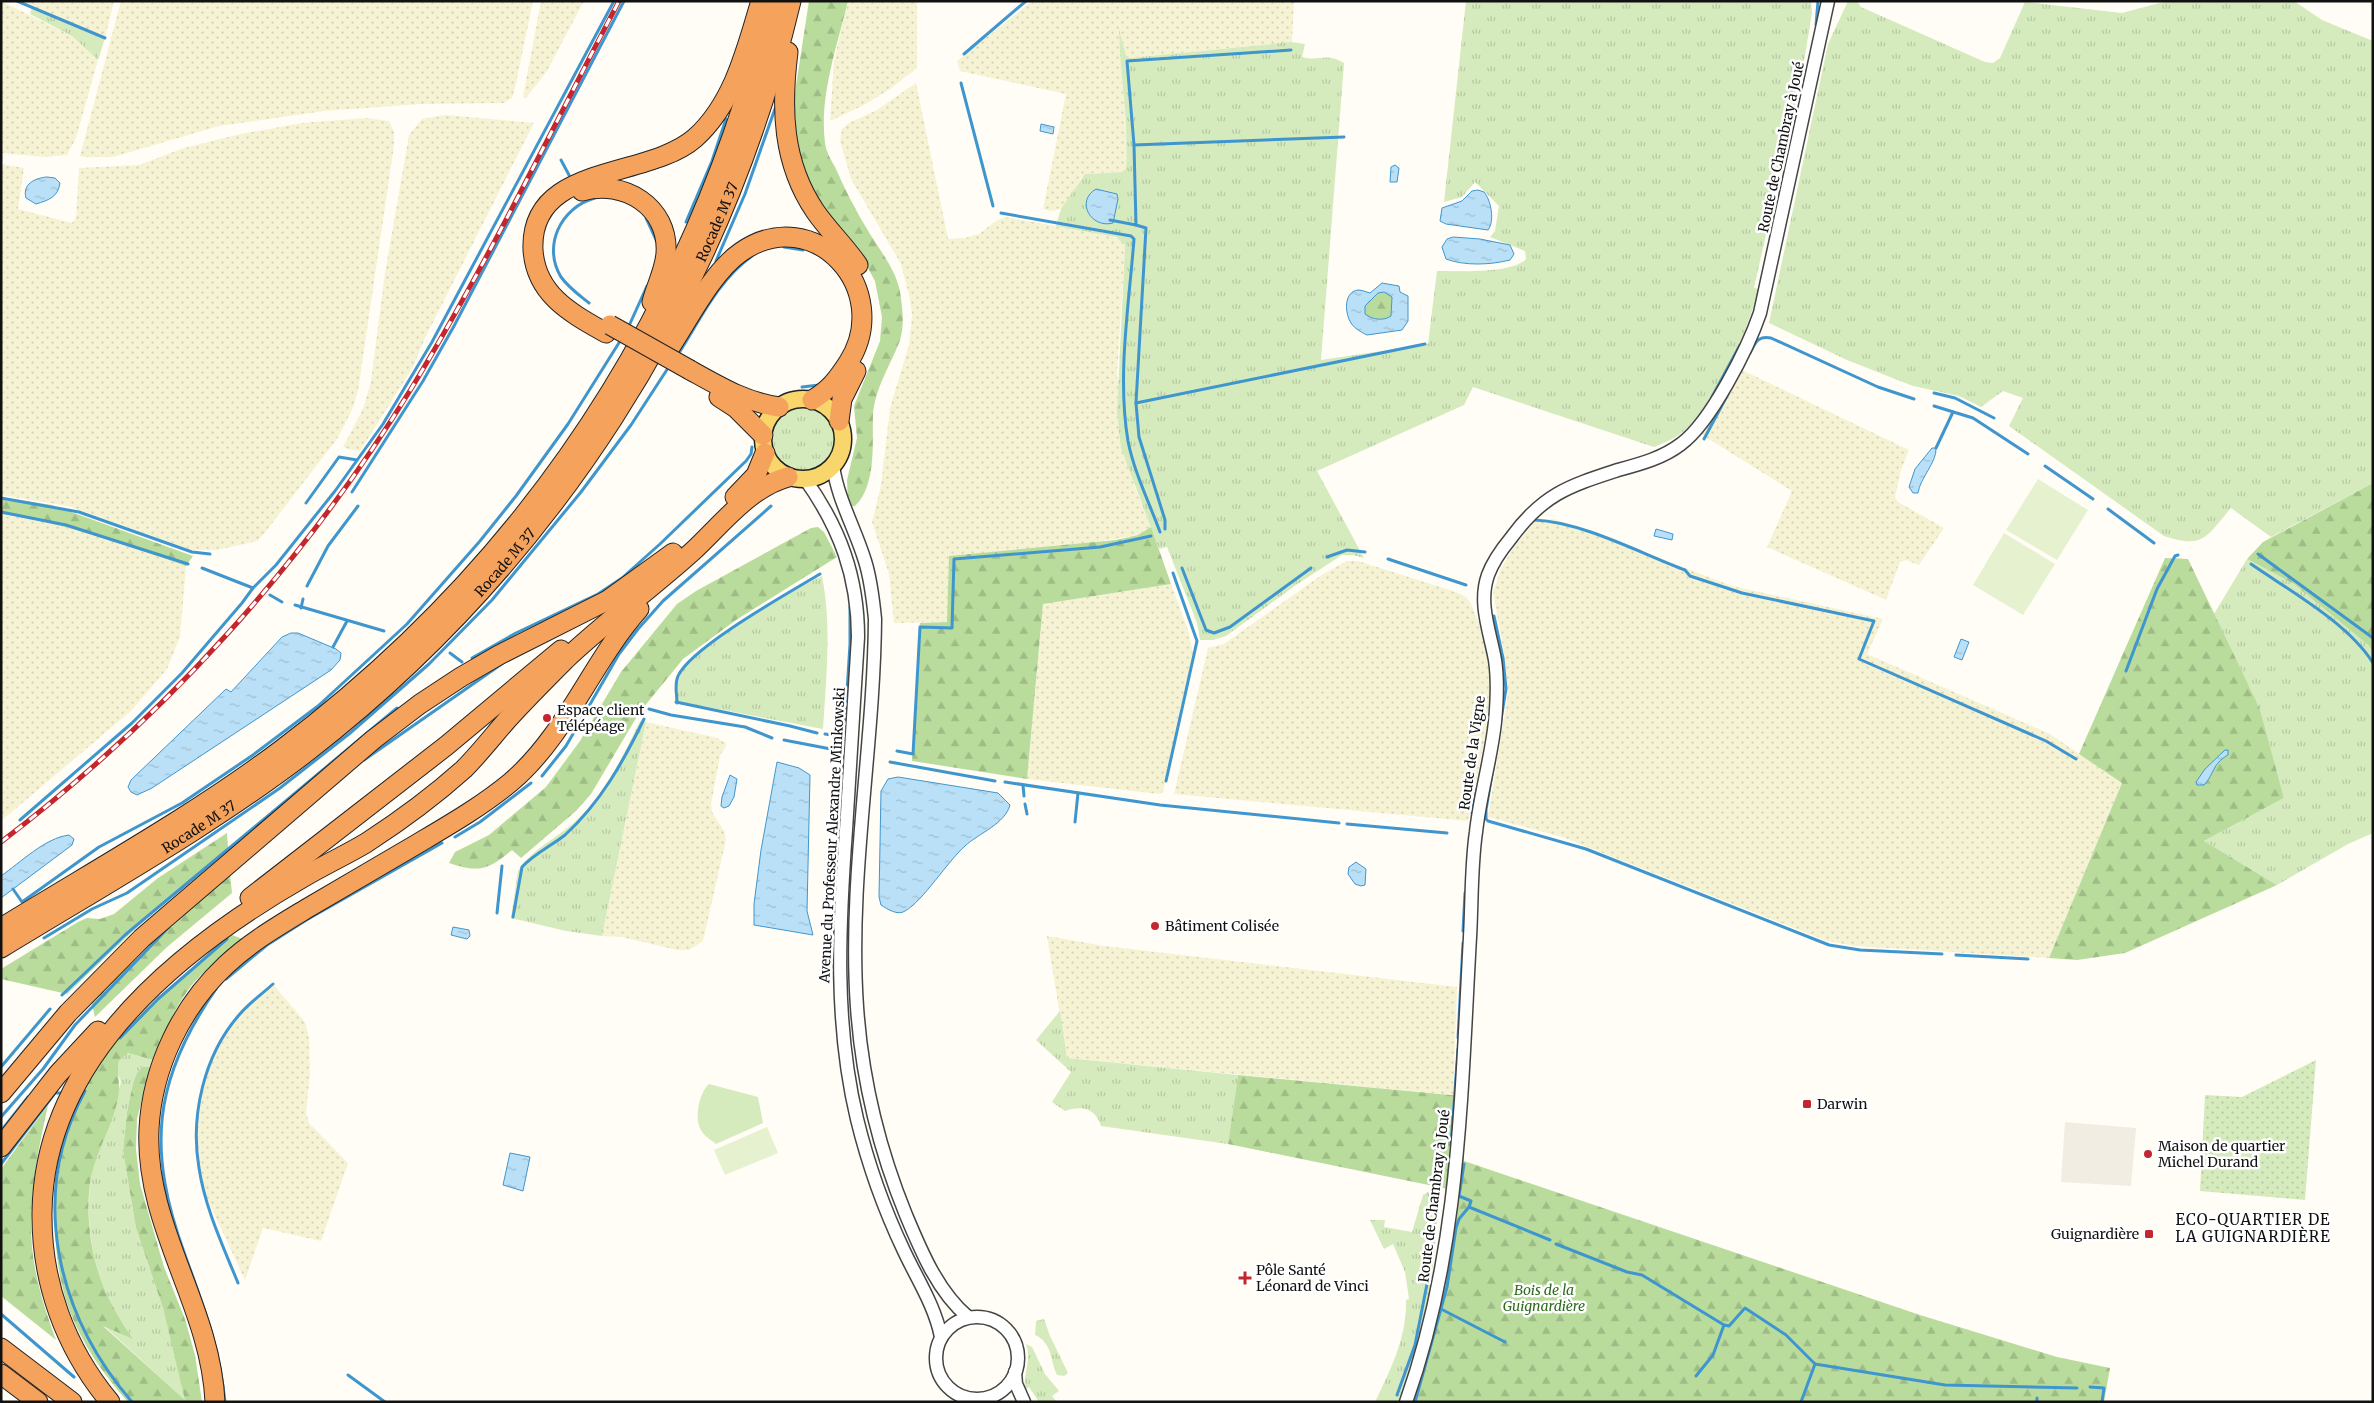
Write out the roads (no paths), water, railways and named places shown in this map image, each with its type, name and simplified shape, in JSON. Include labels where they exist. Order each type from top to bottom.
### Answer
[{"type":"highway","points":[[110,1402],[88,1373],[61,1322],[48,1279],[42,1224],[45,1173],[55,1131],[74,1087],[99,1045],[150,991],[203,944],[304,877],[364,844],[404,817],[462,770],[521,704],[567,658],[684,552],[756,475],[764,444],[736,408],[687,374],[608,329],[559,304],[541,282],[536,270],[533,251],[535,231],[539,220],[547,206],[567,187],[578,181],[650,162],[668,155],[692,140],[706,128],[731,89],[761,1]]},
{"type":"highway","name":"Rocade M 37","points":[[1,928],[244,777],[315,724],[384,664],[455,594],[528,509],[579,441],[641,341],[685,256],[719,178],[746,99],[773,1]]},
{"type":"highway","points":[[793,1],[783,96],[784,123],[791,158],[799,182],[812,207],[862,272],[873,306],[872,337],[845,391],[839,421]]},
{"type":"highway","name":"Rocade M 37","points":[[1,948],[241,799],[307,752],[371,699],[453,622],[515,553],[568,486],[622,407],[671,323],[718,224],[760,113],[793,1]]},
{"type":"highway","points":[[608,329],[565,296],[550,277],[544,256],[545,234],[555,212],[564,202],[582,191],[604,187],[624,191],[641,199],[650,208],[664,230],[666,254],[641,341]]},
{"type":"highway","points":[[622,407],[637,399],[709,288],[729,262],[752,245],[784,238],[815,244],[837,258],[852,277],[863,307],[862,334],[853,356],[834,385],[812,400]]},
{"type":"highway","points":[[687,374],[741,398],[779,407]]},
{"type":"highway","points":[[1,1147],[58,1074],[90,1038],[164,968],[324,839],[446,746],[531,673],[615,609],[752,496],[775,480],[797,478]]},
{"type":"highway","points":[[1,1093],[68,1013],[135,945],[374,739],[420,704],[467,673],[608,600],[684,552]]},
{"type":"highway","points":[[215,1402],[207,1350],[156,1203],[149,1154],[150,1113],[156,1085],[164,1057],[184,1016],[209,982],[226,965],[262,936],[458,819],[493,796],[517,776],[540,754],[628,622],[684,552]]},
{"type":"highway","points":[[1,1348],[72,1402]]},
{"type":"highway","points":[[1,1374],[38,1402]]},
{"type":"main road","points":[[812,400],[832,411],[839,421],[843,439],[838,458],[833,466],[820,475],[797,478],[774,468],[764,444],[766,424],[779,407],[789,401],[812,400]]},
{"type":"street","name":"Route de Chambray à Joué","points":[[1763,299],[1828,1]]},
{"type":"street","name":"Route de la Vigne","points":[[1467,988],[1476,831],[1491,748],[1497,699],[1496,666],[1484,606],[1485,584],[1488,574],[1502,550],[1519,527],[1550,497],[1581,482],[1662,455],[1690,437],[1708,414],[1750,338],[1763,299]]},
{"type":"street","name":"Avenue du Professeur Alexandre Minkowski","points":[[833,466],[839,495],[865,559],[871,580],[874,619],[856,922],[856,989],[862,1058],[880,1143],[902,1204],[939,1282],[954,1306],[968,1317]]},
{"type":"street","name":"Avenue du Professeur Alexandre Minkowski","points":[[797,478],[820,501],[842,546],[855,587],[858,610],[858,637],[839,945],[840,1008],[846,1061],[857,1119],[871,1169],[895,1231],[936,1317],[941,1337]]},
{"type":"street","name":"Route de Chambray à Joué","points":[[1406,1402],[1425,1343],[1444,1264],[1458,1137],[1467,988]]},
{"type":"street","points":[[1015,1372],[1009,1383],[1000,1391],[995,1399],[962,1396],[951,1390],[943,1381],[936,1359],[941,1337],[948,1328],[968,1317],[982,1317],[995,1321],[1006,1329],[1017,1350],[1015,1372],[1020,1395],[1024,1402]]},
{"type":"water","points":[[1041,124],[1054,127],[1053,134],[1040,131]]},
{"type":"water","points":[[1395,165],[1399,168],[1397,182],[1390,182],[1391,167]]},
{"type":"water","points":[[47,177],[55,178],[60,183],[55,195],[36,204],[26,198],[25,193],[28,185],[34,180]]},
{"type":"water","points":[[1096,189],[1117,194],[1118,199],[1113,223],[1105,224],[1098,222],[1088,213],[1086,207],[1087,200]]},
{"type":"water","points":[[1472,191],[1484,192],[1490,205],[1492,216],[1488,230],[1446,224],[1440,221],[1442,208],[1462,201]]},
{"type":"water","points":[[1453,237],[1480,239],[1510,245],[1514,254],[1510,260],[1494,263],[1469,264],[1453,261],[1446,259],[1442,247],[1447,239]]},
{"type":"water","points":[[1382,283],[1399,286],[1400,292],[1408,296],[1408,321],[1402,330],[1367,335],[1353,325],[1347,314],[1347,304],[1350,295],[1358,290],[1370,293]],"holes":[[[1384,292],[1392,297],[1391,316],[1385,319],[1378,319],[1371,318],[1365,314],[1365,306],[1378,293]]]},
{"type":"water","points":[[1932,448],[1936,448],[1934,459],[1919,487],[1918,493],[1913,493],[1909,487],[1915,469]]},
{"type":"water","points":[[1656,529],[1673,534],[1672,540],[1654,536]]},
{"type":"water","points":[[291,633],[298,633],[336,649],[341,653],[340,660],[331,670],[152,788],[137,795],[131,792],[128,787],[131,780],[226,689],[231,692],[282,637]]},
{"type":"water","points":[[1961,639],[1969,642],[1962,660],[1954,657]]},
{"type":"water","points":[[2225,750],[2228,750],[2228,755],[2216,765],[2208,781],[2204,785],[2197,785],[2196,782],[2205,769]]},
{"type":"water","points":[[777,762],[799,768],[810,775],[807,911],[813,935],[754,925],[754,904],[761,850]]},
{"type":"water","points":[[730,775],[737,779],[734,797],[729,806],[724,808],[721,806],[722,797]]},
{"type":"water","points":[[898,777],[998,793],[1010,805],[1003,818],[965,846],[919,899],[905,911],[899,913],[881,905],[879,897],[881,791],[888,779]]},
{"type":"water","points":[[69,835],[74,839],[72,845],[1,898],[1,876],[42,846],[60,837]]},
{"type":"water","points":[[1356,862],[1366,869],[1365,885],[1355,884],[1348,874],[1349,867]]},
{"type":"water","points":[[453,927],[469,930],[470,936],[467,939],[451,935]]},
{"type":"water","points":[[510,1153],[530,1157],[523,1191],[503,1185]]},
{"type":"waterway","points":[[17,1],[105,38]]},
{"type":"waterway","points":[[20,820],[132,723],[182,673],[253,588],[276,565],[335,491],[383,424],[432,342],[614,1]]},
{"type":"waterway","points":[[352,492],[423,381],[454,326],[624,1]]},
{"type":"waterway","points":[[964,54],[1026,1]]},
{"type":"waterway","points":[[1816,25],[1818,1]]},
{"type":"waterway","points":[[1110,220],[1136,225],[1134,145],[1127,61],[1291,50]]},
{"type":"waterway","points":[[961,83],[993,206]]},
{"type":"waterway","points":[[716,261],[745,194],[776,106]]},
{"type":"waterway","points":[[686,222],[712,161],[726,119]]},
{"type":"waterway","points":[[1134,145],[1344,137]]},
{"type":"waterway","points":[[561,160],[569,175]]},
{"type":"waterway","points":[[589,303],[561,277],[556,265],[554,241],[564,219],[583,203],[595,198]]},
{"type":"waterway","points":[[1001,213],[1131,236],[1134,239],[1125,340],[1125,416],[1128,441],[1134,464],[1160,532]]},
{"type":"waterway","points":[[646,218],[657,242]]},
{"type":"waterway","points":[[1136,225],[1146,228],[1136,403],[1139,437],[1165,520],[1165,529]]},
{"type":"waterway","points":[[784,247],[803,250]]},
{"type":"waterway","points":[[677,356],[719,289],[752,256]]},
{"type":"waterway","points":[[628,328],[647,286]]},
{"type":"waterway","points":[[13,889],[22,902],[99,847],[182,803],[253,755],[318,706],[407,624],[480,541],[516,496],[568,424],[622,338]]},
{"type":"waterway","points":[[1750,353],[1755,343],[1760,339],[1771,338],[1878,387],[1914,399]]},
{"type":"waterway","points":[[1136,403],[1425,344]]},
{"type":"waterway","points":[[1712,397],[1740,345]]},
{"type":"waterway","points":[[44,938],[92,909],[127,893],[280,788],[349,734],[429,664],[492,600],[581,492],[631,425],[670,365]]},
{"type":"waterway","points":[[802,387],[819,385]]},
{"type":"waterway","points":[[1934,393],[1955,398],[1994,418]]},
{"type":"waterway","points":[[1704,439],[1728,394]]},
{"type":"waterway","points":[[1934,406],[1973,418],[2028,454]]},
{"type":"waterway","points":[[1936,448],[1953,412]]},
{"type":"waterway","points":[[472,658],[516,633],[598,594],[622,578],[746,461],[751,454],[752,447]]},
{"type":"waterway","points":[[306,503],[339,457],[357,460]]},
{"type":"waterway","points":[[2045,466],[2093,499]]},
{"type":"waterway","points":[[1,498],[79,512],[192,552],[210,554]]},
{"type":"waterway","points":[[307,586],[328,546],[358,506]]},
{"type":"waterway","points":[[542,776],[566,746],[619,654],[638,629],[663,601],[771,506]]},
{"type":"waterway","points":[[2108,509],[2154,543]]},
{"type":"waterway","points":[[1,512],[66,525],[188,564]]},
{"type":"waterway","points":[[1535,520],[1572,526],[1611,539],[1685,570],[1690,576],[1742,593],[1874,621],[1859,659],[2046,741],[2076,759]]},
{"type":"waterway","points":[[897,751],[913,754],[920,627],[952,628],[954,559],[1100,547],[1151,536]]},
{"type":"waterway","points":[[1327,557],[1347,550],[1365,552]]},
{"type":"waterway","points":[[2258,554],[2373,638]]},
{"type":"waterway","points":[[2126,671],[2157,589],[2175,556],[2178,555]]},
{"type":"waterway","points":[[1388,559],[1466,585]]},
{"type":"waterway","points":[[2251,564],[2334,621],[2349,634],[2373,663]]},
{"type":"waterway","points":[[202,568],[253,588]]},
{"type":"waterway","points":[[1182,568],[1206,630],[1214,633],[1230,627],[1311,568]]},
{"type":"waterway","points":[[1166,781],[1197,641],[1173,573]]},
{"type":"waterway","points":[[677,703],[676,686],[678,676],[701,650],[743,621],[820,574]]},
{"type":"waterway","points":[[270,595],[282,602]]},
{"type":"waterway","points":[[301,608],[303,599]]},
{"type":"waterway","points":[[295,605],[384,631]]},
{"type":"waterway","points":[[832,930],[850,644],[850,607]]},
{"type":"waterway","points":[[1494,616],[1503,658],[1506,689],[1486,810],[1486,819],[1488,821],[1586,849],[1829,945],[1860,950],[1942,954]]},
{"type":"waterway","points":[[333,647],[347,621]]},
{"type":"waterway","points":[[450,653],[462,662]]},
{"type":"waterway","points":[[364,760],[506,661]]},
{"type":"waterway","points":[[676,702],[817,733]]},
{"type":"waterway","points":[[62,995],[125,935],[397,708]]},
{"type":"waterway","points":[[649,709],[671,715],[745,727],[772,738]]},
{"type":"waterway","points":[[513,917],[522,867],[565,835],[590,809],[610,781],[644,719]]},
{"type":"waterway","points":[[825,734],[837,736]]},
{"type":"waterway","points":[[784,740],[836,750]]},
{"type":"waterway","points":[[890,762],[995,781]]},
{"type":"waterway","points":[[1005,782],[1160,805],[1339,823]]},
{"type":"waterway","points":[[455,837],[480,822],[531,783]]},
{"type":"waterway","points":[[1023,785],[1024,796]]},
{"type":"waterway","points":[[1472,813],[1477,789]]},
{"type":"waterway","points":[[1075,822],[1078,793]]},
{"type":"waterway","points":[[1025,804],[1027,814]]},
{"type":"waterway","points":[[1347,824],[1447,833]]},
{"type":"waterway","points":[[226,979],[267,945],[308,919],[442,843]]},
{"type":"waterway","points":[[497,913],[502,866]]},
{"type":"waterway","points":[[1463,931],[1465,893]]},
{"type":"waterway","points":[[1,1117],[43,1069],[75,1025],[169,927]]},
{"type":"waterway","points":[[120,1038],[158,999],[227,939]]},
{"type":"waterway","points":[[1458,1038],[1463,943]]},
{"type":"waterway","points":[[1956,955],[2028,959]]},
{"type":"waterway","points":[[238,1283],[215,1227],[202,1183],[197,1148],[198,1107],[209,1067],[227,1031],[243,1011],[273,984]]},
{"type":"waterway","points":[[216,989],[195,1023],[179,1055],[168,1086],[162,1117],[161,1149],[165,1182],[173,1217],[215,1344],[225,1402]]},
{"type":"waterway","points":[[1,1067],[50,1009]]},
{"type":"waterway","points":[[1451,1145],[1458,1049]]},
{"type":"waterway","points":[[85,1091],[68,1131],[58,1172],[55,1213],[59,1253],[69,1293],[85,1331],[106,1368],[132,1402]]},
{"type":"waterway","points":[[1,1164],[55,1093],[62,1093]]},
{"type":"waterway","points":[[1,1131],[28,1097]]},
{"type":"waterway","points":[[1464,1164],[1459,1196],[1471,1201],[1469,1207],[1550,1240]]},
{"type":"waterway","points":[[1429,1265],[1437,1201]]},
{"type":"waterway","points":[[1415,1402],[1447,1287],[1456,1228],[1459,1219],[1469,1207]]},
{"type":"waterway","points":[[1556,1244],[1627,1272],[1642,1275],[1724,1325],[1729,1326],[1745,1308],[1786,1335],[1815,1364],[1945,1385],[2077,1388]]},
{"type":"waterway","points":[[1397,1395],[1415,1345],[1428,1279]]},
{"type":"waterway","points":[[1441,1309],[1505,1342]]},
{"type":"waterway","points":[[1,1314],[74,1377]]},
{"type":"waterway","points":[[1696,1376],[1713,1355],[1724,1325]]},
{"type":"waterway","points":[[1801,1402],[1815,1364]]},
{"type":"waterway","points":[[348,1375],[385,1402]]},
{"type":"waterway","points":[[2090,1387],[2104,1388],[2102,1402]]},
{"type":"railway","points":[[1,842],[61,794],[119,743],[174,690],[227,634],[325,516],[411,389],[439,342],[518,197],[619,1]]},
{"type":"place","name":"Espace client Télépéage","points":[[547,718]]},
{"type":"place","name":"Bâtiment Colisée","points":[[1155,926]]},
{"type":"place","name":"Darwin","points":[[1807,1104]]},
{"type":"place","name":"Maison de quartier Michel Durand","points":[[2148,1154]]},
{"type":"place","name":"Guignardière","points":[[2149,1234]]},
{"type":"place","name":"Pôle Santé Léonard de Vinci","points":[[1245,1278]]},
{"type":"district","name":"ECO-QUARTIER DE LA GUIGNARDIÈRE","points":[[2253,1228]]},
{"type":"park label","name":"Bois de la Guignardière","points":[[1544,1298]]}]
